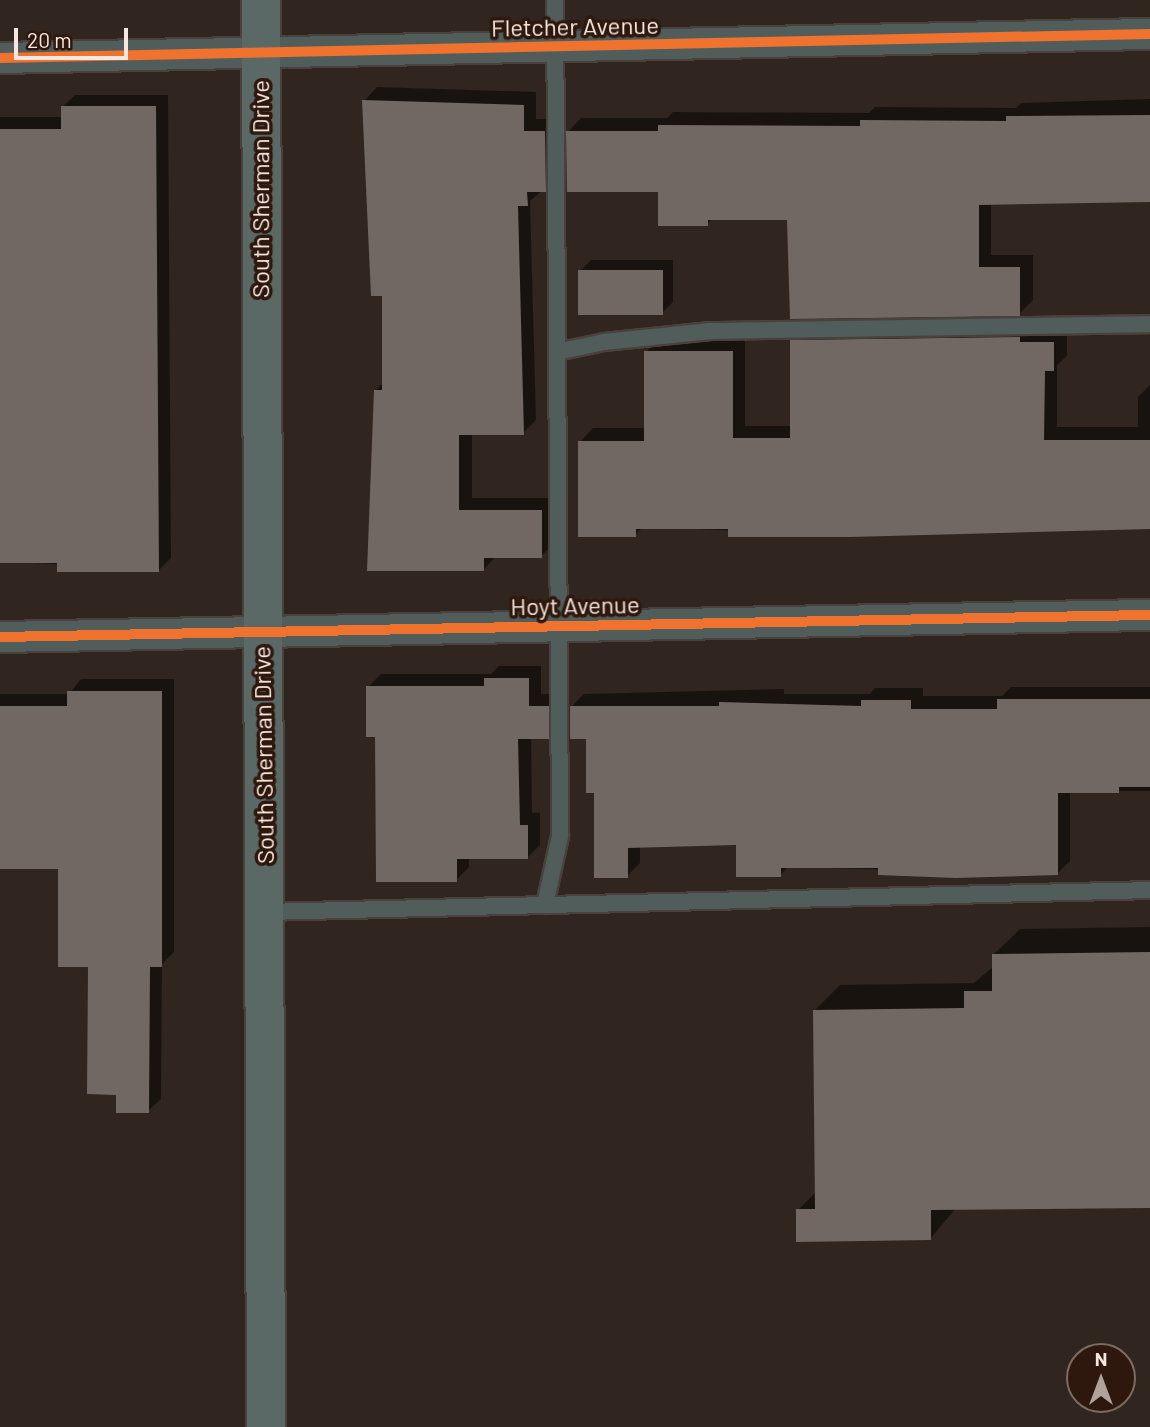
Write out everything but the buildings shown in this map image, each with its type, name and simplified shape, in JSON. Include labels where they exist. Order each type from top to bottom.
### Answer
[{"type":"main road","name":"South Sherman Drive","points":[[261,0],[267,1427]]},
{"type":"street","name":"Fletcher Avenue","points":[[0,58],[1150,34]]},
{"type":"street","name":"Hoyt Avenue","points":[[0,637],[1150,615]]},
{"type":"lane","points":[[545,905],[560,836],[555,0]]},
{"type":"lane","points":[[557,352],[604,342],[710,331],[1150,324]]},
{"type":"lane","points":[[265,912],[1150,890]]},
{"type":"cycle path","points":[[0,58],[1150,34]]},
{"type":"cycle path","points":[[0,637],[1150,615]]}]
